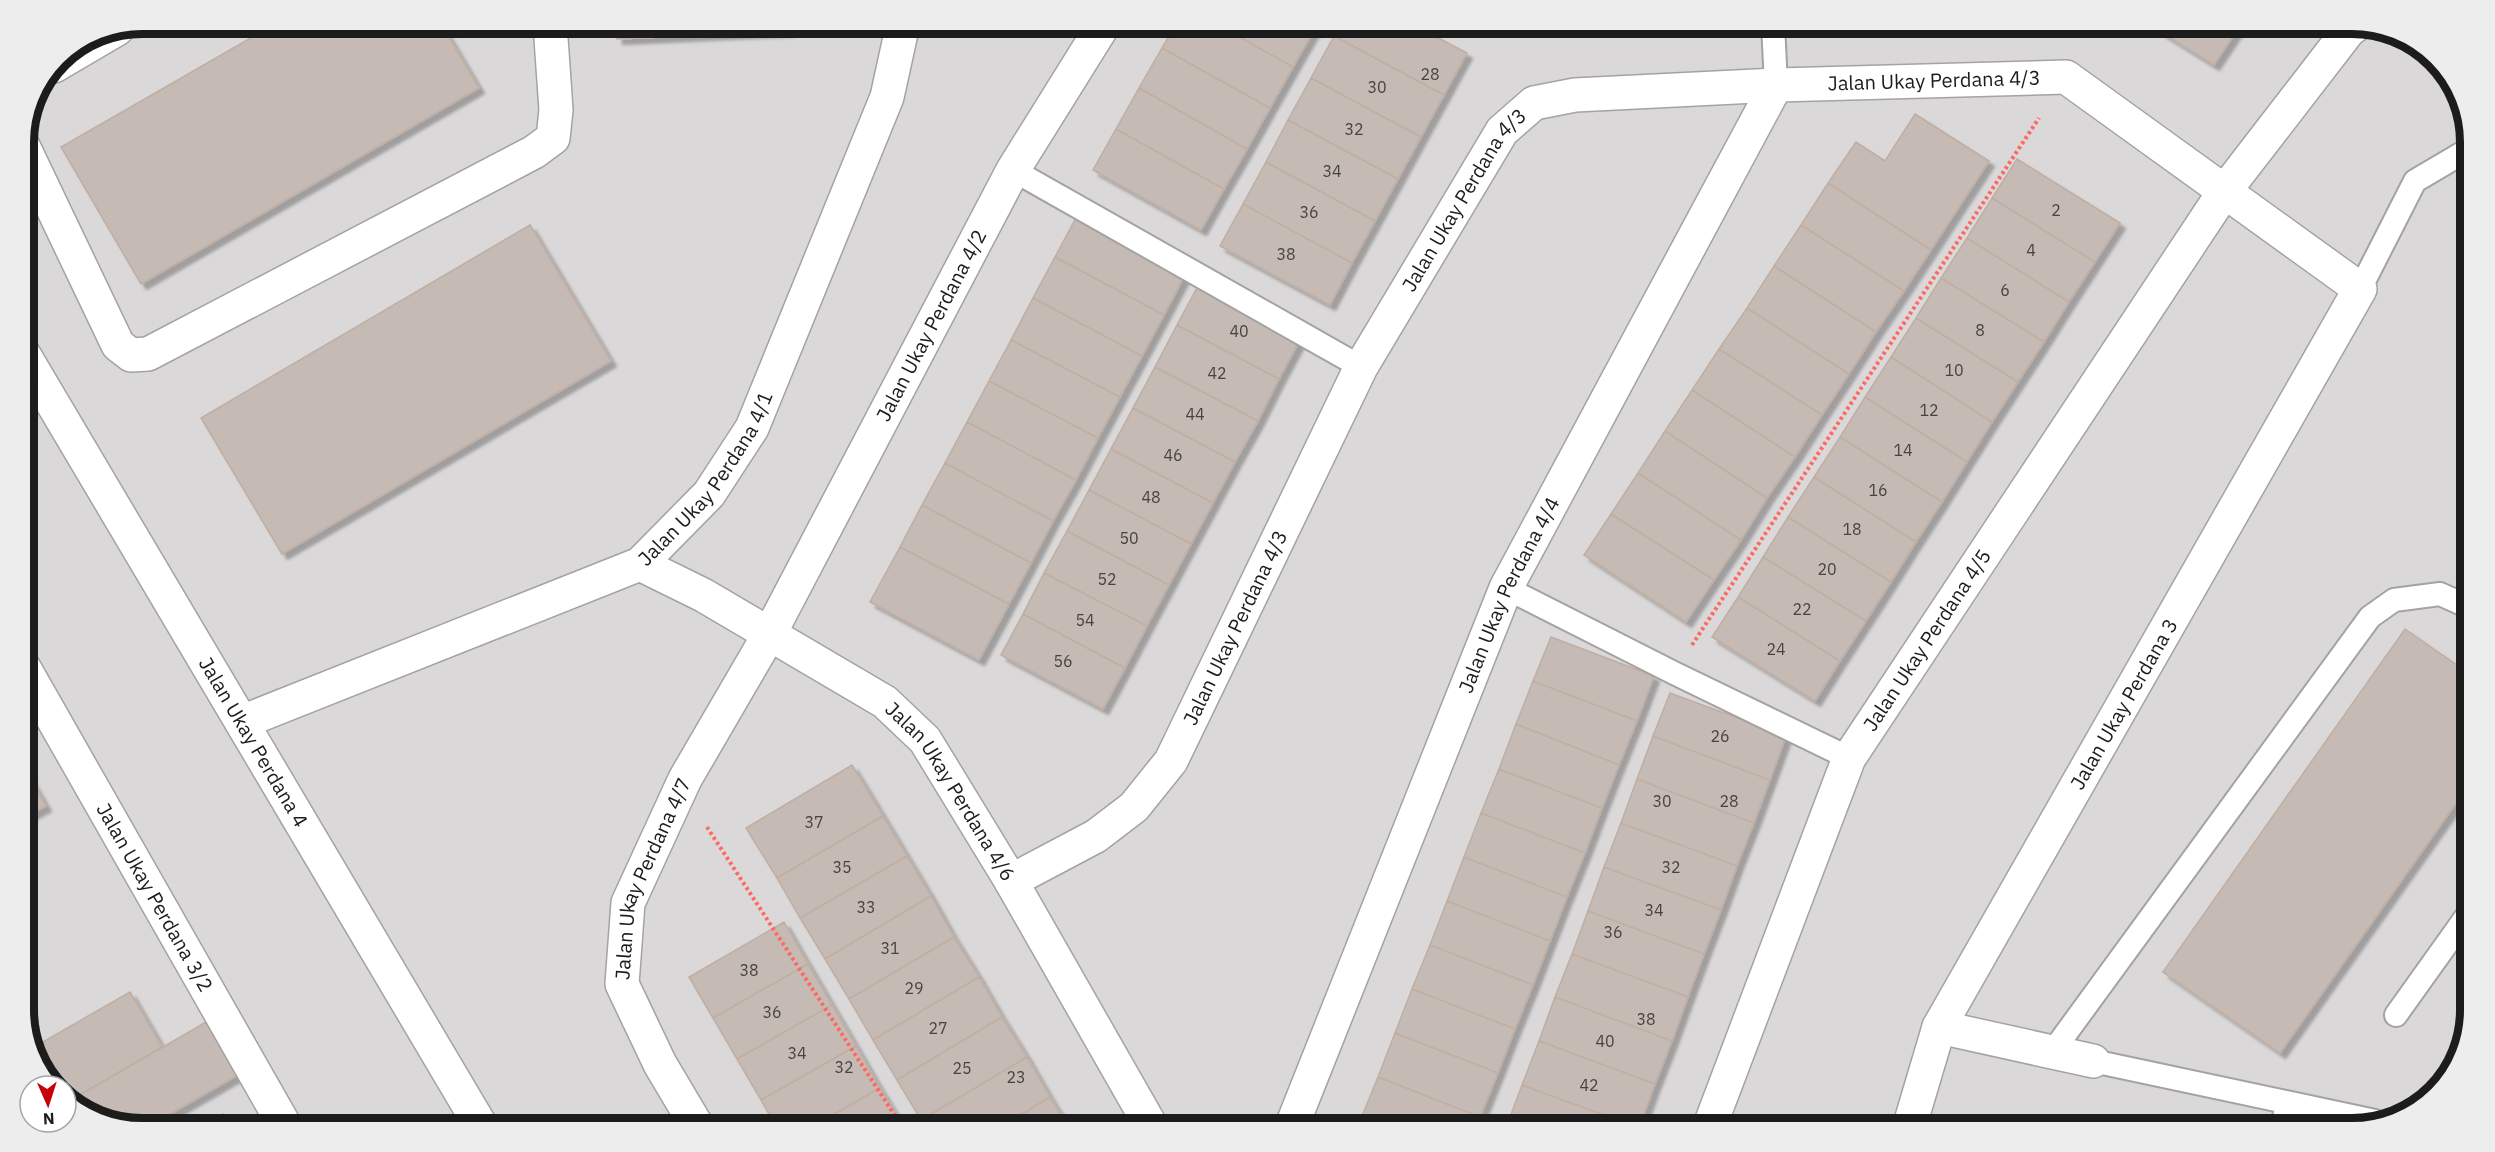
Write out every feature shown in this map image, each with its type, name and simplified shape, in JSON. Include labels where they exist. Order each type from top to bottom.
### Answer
[{"type":"street","points":[[2224,192],[2346,34]]},
{"type":"street","points":[[35,171],[118,345],[131,355],[147,354],[524,158],[554,138],[556,110],[551,35]]},
{"type":"street","name":"Jalan Ukay Perdana 4/1","points":[[242,722],[640,564],[709,494],[753,428],[887,97],[901,35]]},
{"type":"street","name":"Jalan Ukay Perdana 4/2","points":[[770,633],[1013,170],[1097,35]]},
{"type":"street","name":"Jalan Ukay Perdana 4/3","points":[[1011,881],[1096,836],[1134,807],[1171,761],[1361,367],[1503,130],[1534,103],[1575,95],[1776,85],[2066,77],[2360,289]]},
{"type":"street","name":"Jalan Ukay Perdana 4/4","points":[[1295,1118],[1506,588],[1776,85]]},
{"type":"street","name":"Jalan Ukay Perdana 4/5","points":[[1713,1118],[1849,758],[2224,192]]},
{"type":"street","name":"Jalan Ukay Perdana 3","points":[[1912,1118],[1940,1026],[2360,289]]},
{"type":"street","name":"Jalan Ukay Perdana 4","points":[[35,374],[476,1118]]},
{"type":"street","name":"Jalan Ukay Perdana 4/6","points":[[640,564],[703,595],[885,702],[925,740],[1011,881],[1146,1118]]},
{"type":"street","name":"Jalan Ukay Perdana 4/7","points":[[692,1118],[660,1064],[622,984],[628,903],[686,779],[770,633]]},
{"type":"street","name":"Jalan Ukay Perdana 3/2","points":[[35,687],[280,1118]]},
{"type":"street","points":[[1940,1026],[2093,1061]]},
{"type":"lane","points":[[1774,34],[1776,85]]},
{"type":"lane","points":[[2360,289],[2415,181],[2460,154]]},
{"type":"lane","points":[[1013,170],[1361,367]]},
{"type":"lane","points":[[1506,588],[1849,758]]},
{"type":"lane","points":[[2053,1051],[2370,617],[2394,600],[2440,594],[2460,603]]},
{"type":"lane","points":[[2396,1015],[2460,925]]},
{"type":"lane","points":[[2093,1061],[2358,1118]]},
{"type":"lane","points":[[2284,1118],[2287,1103]]},
{"type":"path","points":[[1674,673],[2066,77]]},
{"type":"path","points":[[686,779],[709,831],[896,1118]]},
{"type":"shaded area","points":[[2352,34],[2380,38],[2394,43],[2424,61],[2434,71],[2455,108],[2460,136],[2460,1023],[2452,1051],[2434,1081],[2424,1091],[2394,1109],[2366,1117],[2352,1118],[143,1118],[115,1114],[101,1109],[78,1096],[78,1074],[56,1074],[40,1044],[35,1016],[35,129],[46,95],[66,66],[89,49],[122,37],[136,35]]},
{"type":"building","points":[[1312,34],[1293,67],[1235,35]]},
{"type":"building","points":[[1432,34],[1467,53],[1444,95],[1334,36]]},
{"type":"building","points":[[2164,34],[2234,34],[2214,65]]},
{"type":"building","points":[[256,35],[447,35],[479,88],[141,284],[61,147]]},
{"type":"building","points":[[617,35],[710,35],[617,39]]},
{"type":"building","points":[[1170,35],[1235,35],[1293,67],[1270,108],[1162,48]]},
{"type":"building","points":[[1334,36],[1444,95],[1421,137],[1311,78]]},
{"type":"building","points":[[1162,48],[1270,108],[1247,149],[1139,88]]},
{"type":"building","points":[[1311,78],[1421,137],[1398,179],[1288,120]]},
{"type":"building","points":[[1139,88],[1247,149],[1224,189],[1116,129]]},
{"type":"building","points":[[1915,114],[1989,161],[1931,250],[1828,183],[1856,142],[1885,161]]},
{"type":"building","points":[[1288,120],[1398,179],[1375,221],[1266,162]]},
{"type":"building","points":[[1116,129],[1224,189],[1201,230],[1093,170]]},
{"type":"building","points":[[2017,159],[2120,223],[2095,262],[1992,198]]},
{"type":"building","points":[[1266,162],[1375,221],[1352,263],[1243,204]]},
{"type":"building","points":[[1828,183],[1931,250],[1904,291],[1801,225]]},
{"type":"building","points":[[1992,198],[2095,262],[2069,302],[1967,238]]},
{"type":"building","points":[[1243,204],[1352,263],[1330,305],[1220,246]]},
{"type":"building","points":[[1077,216],[1186,273],[1164,315],[1055,257]]},
{"type":"building","points":[[530,225],[611,361],[282,554],[201,418]]},
{"type":"building","points":[[1801,225],[1904,291],[1876,332],[1774,266]]},
{"type":"building","points":[[1967,238],[2069,302],[2044,342],[1941,278]]},
{"type":"building","points":[[1055,257],[1164,315],[1142,356],[1033,298]]},
{"type":"building","points":[[1774,266],[1876,332],[1849,374],[1747,308]]},
{"type":"building","points":[[1941,278],[2044,342],[2018,382],[1916,318]]},
{"type":"building","points":[[1199,284],[1301,338],[1279,379],[1177,325]]},
{"type":"building","points":[[1033,298],[1142,356],[1120,397],[1011,340]]},
{"type":"building","points":[[1747,308],[1849,374],[1822,415],[1719,349]]},
{"type":"building","points":[[1916,318],[2018,382],[1992,422],[1891,357]]},
{"type":"building","points":[[1177,325],[1279,379],[1258,421],[1155,367]]},
{"type":"building","points":[[1011,340],[1120,397],[1098,438],[989,381]]},
{"type":"building","points":[[1719,349],[1822,415],[1795,457],[1692,390]]},
{"type":"building","points":[[1891,357],[1992,422],[1967,462],[1865,397]]},
{"type":"building","points":[[1155,367],[1258,421],[1235,462],[1133,408]]},
{"type":"building","points":[[989,381],[1098,438],[1076,480],[967,422]]},
{"type":"building","points":[[1692,390],[1795,457],[1767,498],[1665,431]]},
{"type":"building","points":[[1865,397],[1967,462],[1942,502],[1840,437]]},
{"type":"building","points":[[1133,408],[1235,462],[1213,503],[1111,449]]},
{"type":"building","points":[[967,422],[1076,480],[1053,521],[945,463]]},
{"type":"building","points":[[1665,431],[1767,498],[1741,540],[1638,473]]},
{"type":"building","points":[[1840,437],[1942,502],[1916,542],[1814,477]]},
{"type":"building","points":[[1111,449],[1213,503],[1191,544],[1089,490]]},
{"type":"building","points":[[945,463],[1053,521],[1031,563],[922,505]]},
{"type":"building","points":[[1638,473],[1741,540],[1714,580],[1611,514]]},
{"type":"building","points":[[1814,477],[1916,542],[1891,582],[1788,517]]},
{"type":"building","points":[[1089,490],[1191,544],[1169,585],[1067,531]]},
{"type":"building","points":[[922,505],[1031,563],[1009,604],[900,547]]},
{"type":"building","points":[[1611,514],[1714,580],[1686,622],[1584,555]]},
{"type":"building","points":[[1788,517],[1891,582],[1866,621],[1763,557]]},
{"type":"building","points":[[1067,531],[1169,585],[1147,626],[1044,573]]},
{"type":"building","points":[[900,547],[1009,604],[979,660],[870,602]]},
{"type":"building","points":[[1763,557],[1866,621],[1840,661],[1738,597]]},
{"type":"building","points":[[1044,573],[1147,626],[1125,668],[1023,614]]},
{"type":"building","points":[[1738,597],[1840,661],[1815,701],[1712,637]]},
{"type":"building","points":[[1023,614],[1125,668],[1103,709],[1001,655]]},
{"type":"building","points":[[2405,629],[2460,667],[2460,798],[2280,1053],[2163,972]]},
{"type":"building","points":[[1551,637],[1654,676],[1637,721],[1533,681]]},
{"type":"building","points":[[1533,681],[1637,721],[1619,765],[1516,724]]},
{"type":"building","points":[[1670,693],[1786,736],[1770,780],[1653,736]]},
{"type":"building","points":[[1516,724],[1619,765],[1602,808],[1499,769]]},
{"type":"building","points":[[1653,736],[1770,780],[1754,823],[1637,779]]},
{"type":"building","points":[[852,765],[883,816],[777,878],[746,828]]},
{"type":"building","points":[[1499,769],[1602,808],[1585,853],[1481,813]]},
{"type":"building","points":[[1637,779],[1754,823],[1737,866],[1621,823]]},
{"type":"building","points":[[35,787],[46,806],[35,812]]},
{"type":"building","points":[[1481,813],[1585,853],[1567,897],[1464,857]]},
{"type":"building","points":[[883,816],[907,856],[800,918],[777,878]]},
{"type":"building","points":[[1621,823],[1737,866],[1721,910],[1604,867]]},
{"type":"building","points":[[907,856],[931,896],[825,959],[800,918]]},
{"type":"building","points":[[1464,857],[1567,897],[1550,941],[1447,901]]},
{"type":"building","points":[[1604,867],[1721,910],[1704,954],[1588,911]]},
{"type":"building","points":[[931,896],[954,937],[849,999],[825,959]]},
{"type":"building","points":[[1447,901],[1550,941],[1533,985],[1430,945]]},
{"type":"building","points":[[1588,911],[1704,954],[1688,997],[1572,954]]},
{"type":"building","points":[[784,922],[808,964],[713,1018],[689,977]]},
{"type":"building","points":[[954,937],[979,977],[873,1040],[849,999]]},
{"type":"building","points":[[1430,945],[1533,985],[1515,1029],[1412,989]]},
{"type":"building","points":[[1572,954],[1688,997],[1672,1041],[1555,997]]},
{"type":"building","points":[[808,964],[832,1005],[737,1059],[713,1018]]},
{"type":"building","points":[[979,977],[1002,1017],[897,1080],[873,1040]]},
{"type":"building","points":[[1412,989],[1515,1029],[1498,1073],[1395,1033]]},
{"type":"building","points":[[130,992],[162,1047],[78,1096],[78,1074],[56,1074],[40,1044]]},
{"type":"building","points":[[1555,997],[1672,1041],[1655,1084],[1539,1041]]},
{"type":"building","points":[[832,1005],[856,1046],[761,1100],[737,1059]]},
{"type":"building","points":[[1002,1017],[1027,1057],[924,1118],[920,1118],[897,1080]]},
{"type":"building","points":[[206,1022],[238,1075],[163,1118],[129,1117],[115,1114],[78,1096]]},
{"type":"building","points":[[1395,1033],[1498,1073],[1480,1117],[1378,1077]]},
{"type":"building","points":[[1539,1041],[1655,1084],[1643,1118],[1612,1118],[1522,1085]]},
{"type":"building","points":[[856,1046],[880,1088],[828,1118],[771,1118],[761,1100]]},
{"type":"building","points":[[1027,1057],[1050,1097],[1015,1118],[924,1118]]},
{"type":"building","points":[[1378,1077],[1480,1117],[1480,1118],[1361,1118]]},
{"type":"building","points":[[1522,1085],[1612,1118],[1510,1118]]},
{"type":"building","points":[[880,1088],[898,1118],[828,1118]]},
{"type":"building","points":[[1050,1097],[1063,1118],[1015,1118]]}]
